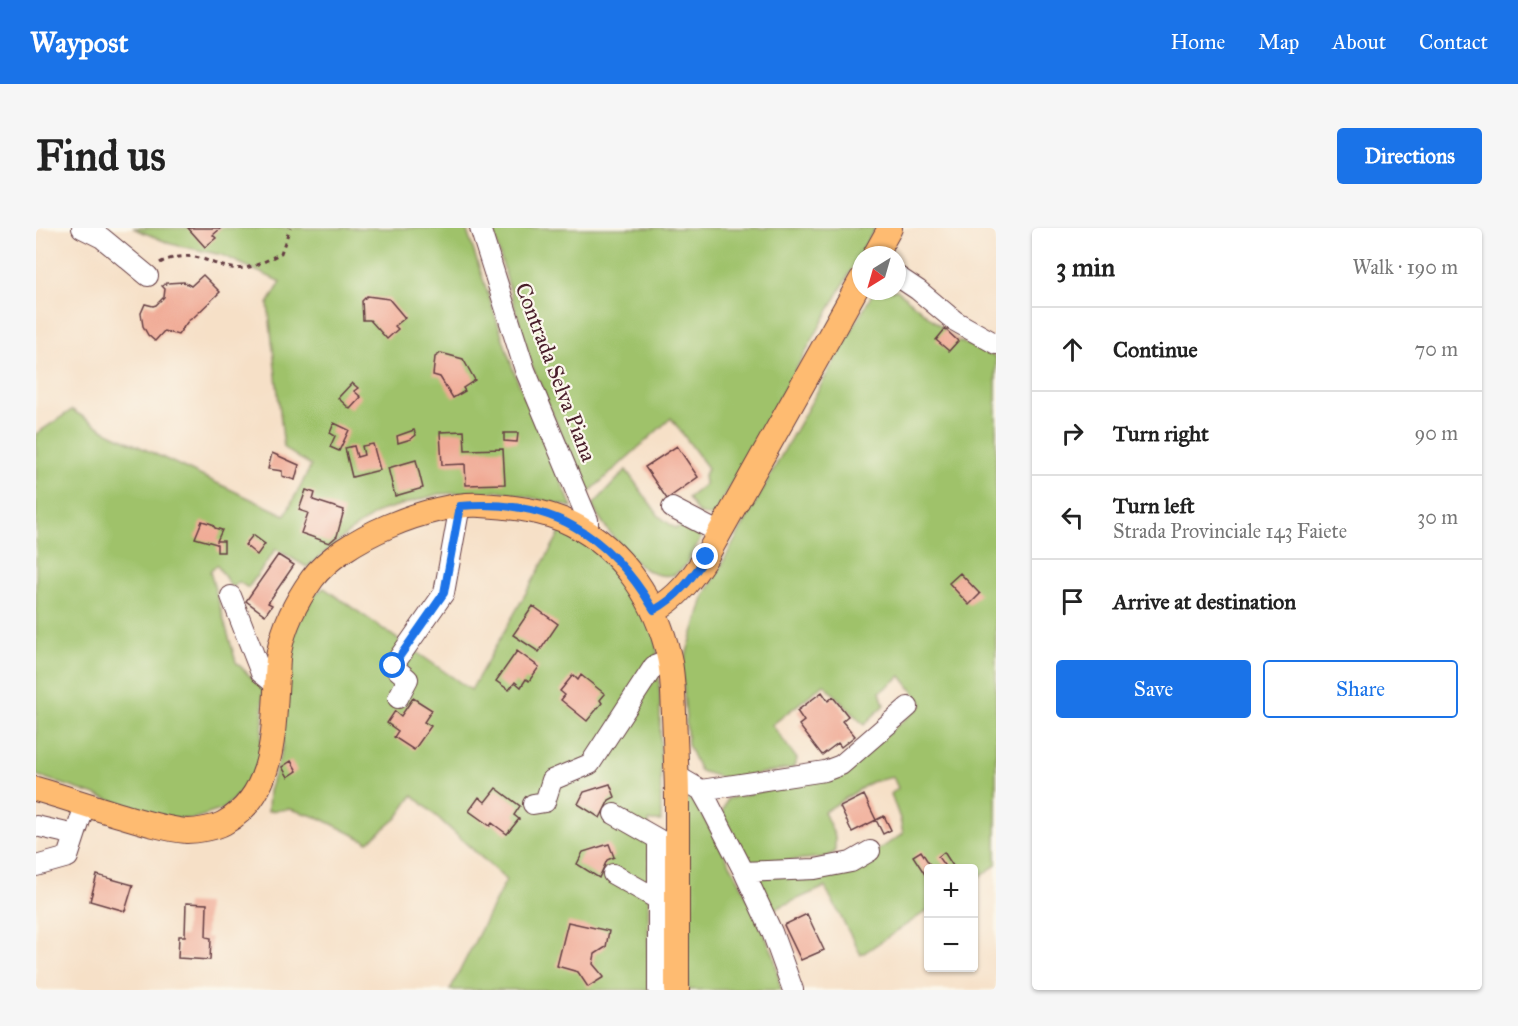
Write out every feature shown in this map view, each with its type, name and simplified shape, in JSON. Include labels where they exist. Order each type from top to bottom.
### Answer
[{"type":"main road","points":[[880,246],[890,228]]},
{"type":"main road","points":[[654,610],[690,580],[720,532],[852,296]]},
{"type":"main road","points":[[36,789],[162,827],[191,831],[221,825],[241,811],[259,790],[270,761],[279,652],[296,603],[315,575],[340,553],[389,525],[475,504],[535,512],[572,524],[619,560],[640,586],[654,610],[670,660],[677,776],[668,940],[677,990]]},
{"type":"street","points":[[82,228],[102,237],[148,276]]},
{"type":"street","name":"Contrada Selva Piana","points":[[480,228],[525,370],[588,519],[585,532]]},
{"type":"street","points":[[906,282],[955,321],[996,344]]},
{"type":"street","points":[[398,698],[408,679],[393,666],[444,593],[460,506]]},
{"type":"street","points":[[672,508],[720,532]]},
{"type":"street","points":[[231,596],[261,673],[276,685]]},
{"type":"street","points":[[533,804],[545,802],[552,780],[590,764],[654,666],[670,660]]},
{"type":"street","points":[[701,790],[825,771],[841,765],[908,707]]},
{"type":"street","points":[[677,776],[701,790],[772,932],[793,990]]},
{"type":"street","points":[[36,866],[68,857],[85,805]]},
{"type":"street","points":[[614,814],[658,839],[658,900],[668,940],[658,990]]},
{"type":"street","points":[[36,826],[75,835]]},
{"type":"street","points":[[744,872],[815,869],[851,862],[870,851]]},
{"type":"street","points":[[613,874],[658,900]]},
{"type":"path","points":[[148,276],[163,260],[187,255],[233,268],[258,265],[281,253],[290,228]]},
{"type":"green space","points":[[133,228],[466,228],[514,372],[572,507],[502,491],[439,494],[380,511],[348,533],[307,567],[276,549],[248,588],[239,582],[232,588],[217,565],[210,572],[236,662],[263,689],[263,723],[259,763],[246,787],[223,809],[193,819],[163,818],[36,775],[36,434],[72,410],[106,431],[285,515],[311,466],[284,448],[268,304],[281,282],[222,255],[171,244]]},
{"type":"green space","points":[[492,228],[875,228],[865,246],[852,246],[852,269],[713,517],[698,513],[688,498],[705,484],[704,475],[708,468],[671,418],[587,494],[532,366]]},
{"type":"green space","points":[[906,298],[957,340],[996,357],[996,865],[978,877],[978,864],[924,864],[924,913],[861,955],[825,887],[770,911],[755,878],[854,865],[903,834],[891,794],[898,788],[893,777],[871,782],[824,812],[835,837],[835,852],[827,857],[751,864],[722,813],[727,799],[840,773],[923,704],[901,676],[880,692],[884,705],[864,725],[824,684],[772,725],[797,759],[793,768],[726,779],[700,771],[688,745],[682,668],[705,595],[869,300],[906,300]]},
{"type":"green space","points":[[626,470],[659,516],[675,528],[689,526],[701,538],[685,566],[674,575],[650,572],[630,557],[592,506]]},
{"type":"green space","points":[[561,531],[590,546],[645,608],[656,636],[660,699],[661,821],[649,821],[648,990],[450,990],[506,880],[413,795],[397,818],[368,842],[320,818],[290,809],[268,811],[269,791],[283,747],[282,710],[294,630],[315,594],[324,588],[471,690]]},
{"type":"green space","points":[[690,798],[739,880],[774,955],[781,990],[688,990],[682,804]]},
{"type":"building","points":[[188,228],[221,228],[213,235],[216,238],[205,247]]},
{"type":"building","points":[[203,275],[220,292],[188,321],[178,335],[164,331],[155,341],[143,326],[141,313],[145,304],[156,305],[164,297],[165,289],[162,286],[167,283],[184,282],[191,286]]},
{"type":"building","points":[[367,296],[389,299],[405,318],[395,326],[398,329],[387,339],[370,320],[363,320],[362,301]]},
{"type":"building","points":[[945,329],[958,341],[949,351],[936,340]]},
{"type":"building","points":[[441,353],[463,359],[475,380],[463,388],[465,391],[453,398],[440,377],[433,375],[435,357]]},
{"type":"building","points":[[352,383],[358,388],[354,391],[361,397],[350,409],[338,398]]},
{"type":"building","points":[[334,423],[349,430],[339,451],[330,447],[335,436],[330,433]]},
{"type":"building","points":[[414,430],[416,435],[398,443],[397,436]]},
{"type":"building","points":[[464,431],[465,450],[503,449],[505,484],[466,485],[465,464],[442,465],[440,432]]},
{"type":"building","points":[[504,433],[518,433],[517,442],[504,441]]},
{"type":"building","points":[[373,444],[380,470],[352,477],[345,448],[354,446],[357,457],[364,455],[362,446]]},
{"type":"building","points":[[677,446],[698,477],[667,499],[645,467]]},
{"type":"building","points":[[272,453],[299,465],[295,480],[282,476],[282,471],[268,469]]},
{"type":"building","points":[[416,460],[423,488],[395,496],[388,468]]},
{"type":"building","points":[[306,490],[315,493],[313,500],[344,510],[337,536],[329,543],[301,533],[308,513],[299,510]]},
{"type":"building","points":[[202,521],[222,530],[217,541],[224,541],[224,552],[217,552],[217,544],[195,538]]},
{"type":"building","points":[[253,535],[265,544],[257,555],[245,545]]},
{"type":"building","points":[[278,555],[294,565],[268,603],[272,605],[265,615],[246,601]]},
{"type":"building","points":[[960,573],[980,594],[969,605],[949,583]]},
{"type":"building","points":[[533,606],[558,624],[539,652],[513,635]]},
{"type":"building","points":[[517,651],[539,667],[529,681],[526,679],[521,687],[515,682],[509,690],[496,681]]},
{"type":"building","points":[[573,675],[578,680],[581,675],[605,694],[600,700],[602,703],[587,721],[561,700],[565,695],[560,691]]},
{"type":"building","points":[[822,692],[828,701],[833,697],[848,716],[842,721],[855,736],[841,747],[838,743],[822,755],[799,725],[804,721],[797,711]]},
{"type":"building","points":[[413,698],[432,710],[424,722],[431,726],[414,750],[394,737],[398,731],[387,723],[395,711],[401,716]]},
{"type":"building","points":[[291,761],[297,771],[288,777],[282,767]]},
{"type":"building","points":[[610,784],[615,797],[609,800],[600,818],[578,804],[584,792]]},
{"type":"building","points":[[496,788],[520,806],[514,815],[519,819],[507,834],[492,823],[490,826],[469,811],[479,797],[485,802]]},
{"type":"building","points":[[864,795],[876,820],[852,832],[840,807]]},
{"type":"building","points":[[884,816],[891,830],[883,834],[876,820]]},
{"type":"building","points":[[609,844],[614,857],[607,860],[599,878],[577,864],[583,852]]},
{"type":"building","points":[[921,851],[929,864],[924,864],[924,873],[913,856]]},
{"type":"building","points":[[944,852],[952,864],[943,864],[938,857]]},
{"type":"building","points":[[97,875],[133,885],[125,911],[90,901]]},
{"type":"building","points":[[186,903],[207,904],[206,937],[211,938],[210,960],[178,958],[179,936],[185,936]]},
{"type":"building","points":[[807,914],[824,950],[801,960],[784,925]]},
{"type":"building","points":[[568,922],[609,931],[606,947],[595,954],[593,964],[604,977],[588,987],[578,972],[557,966]]},
{"type":"route","points":[[393,666],[444,593],[460,506],[475,504],[510,507],[557,518],[572,524],[603,545],[619,560],[640,586],[654,610],[690,580],[706,557]]}]
